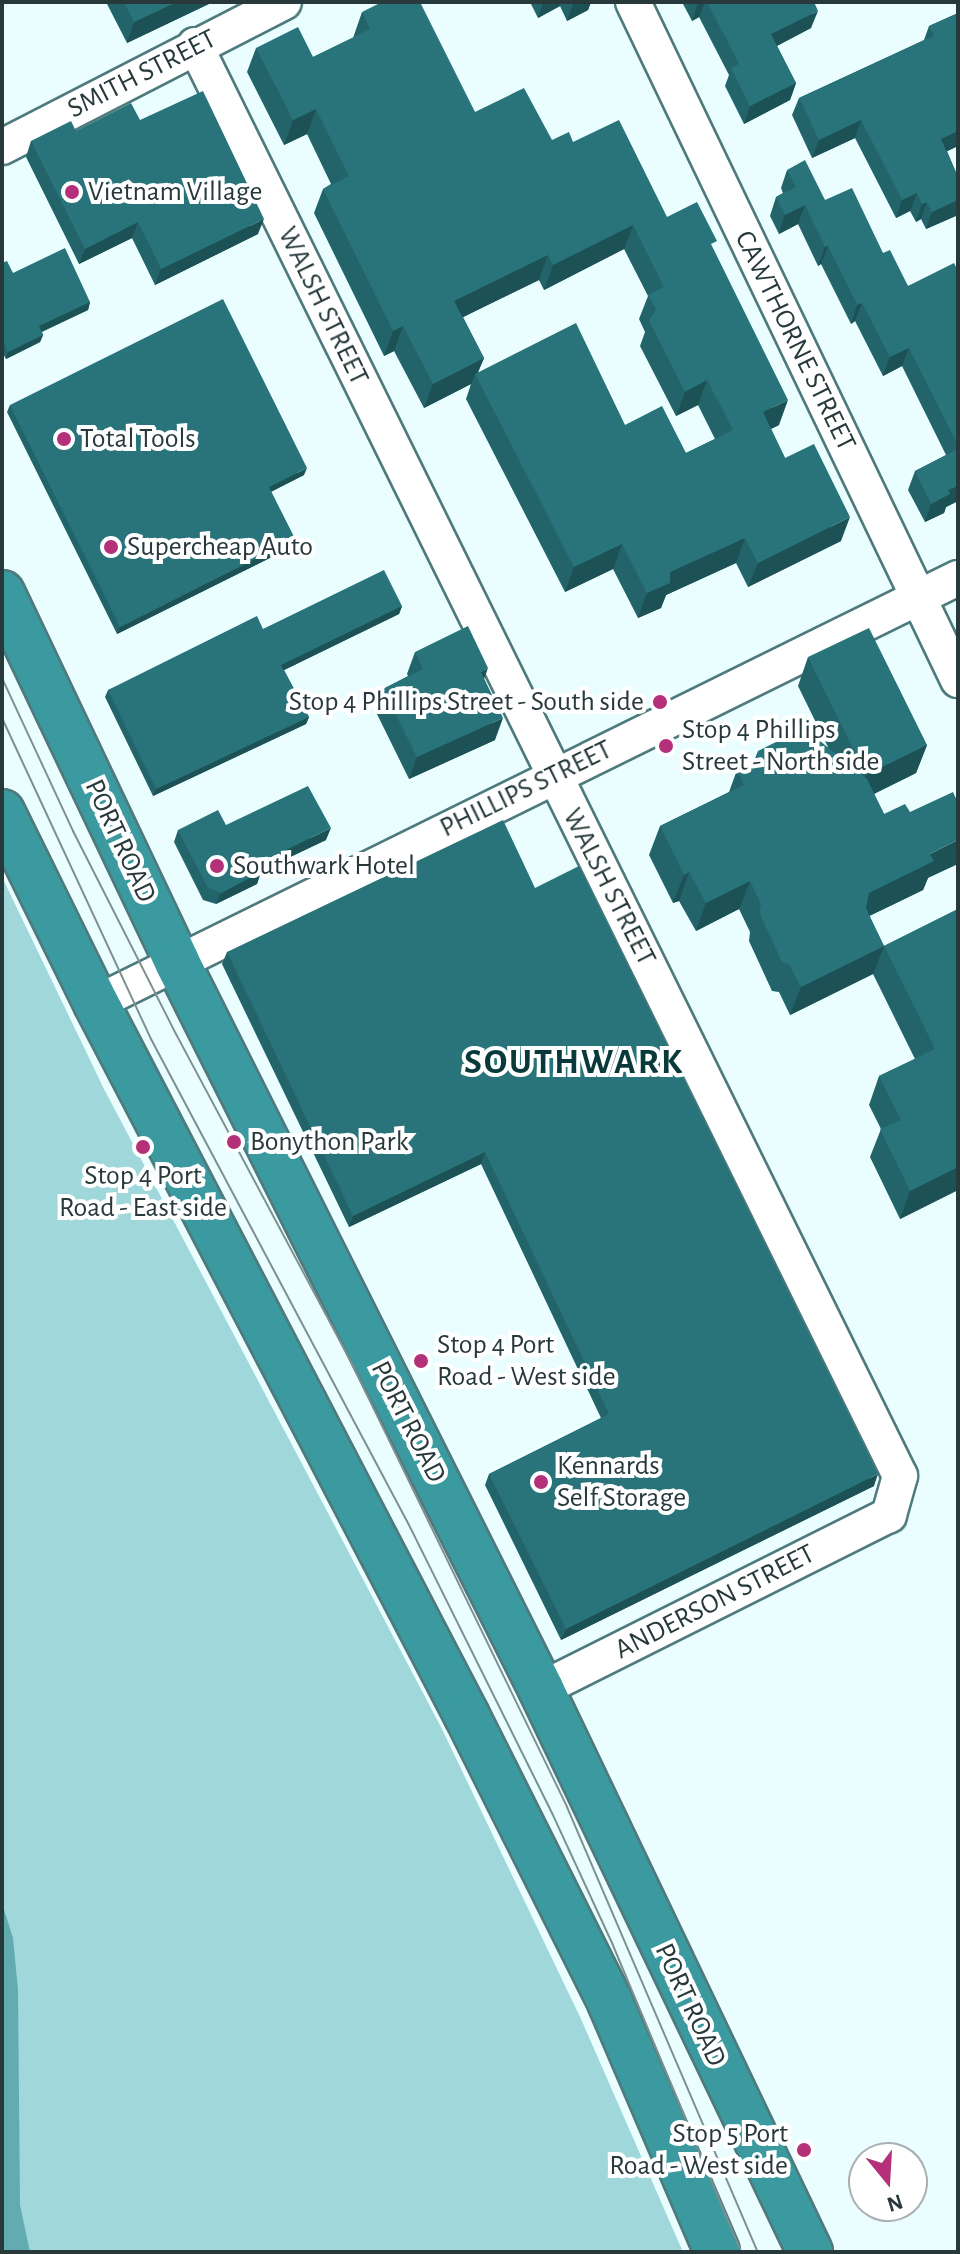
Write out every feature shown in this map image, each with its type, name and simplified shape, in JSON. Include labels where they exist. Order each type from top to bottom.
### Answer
[{"type":"highway","name":"PORT ROAD","points":[[2,593],[177,962],[541,1689],[810,2252]]},
{"type":"highway","points":[[2,812],[96,1003],[460,1702],[596,1974],[717,2252]]},
{"type":"street","name":"SMITH STREET","points":[[2,147],[195,45],[284,2]]},
{"type":"street","name":"CAWTHORNE STREET","points":[[633,2],[958,680]]},
{"type":"street","name":"WALSH STREET","points":[[195,45],[900,1476],[889,1515]]},
{"type":"street","name":"PHILLIPS STREET","points":[[96,1003],[553,775],[958,578]]},
{"type":"street","name":"ANDERSON STREET","points":[[541,1689],[889,1515]]},
{"type":"shaded area","points":[[2,877],[104,1089],[441,1727],[581,2019],[683,2252],[2,2252]]},
{"type":"shaded area","points":[[2,1903],[13,1938],[18,1990],[20,2205],[30,2252],[2,2252]]},
{"type":"building","points":[[124,2],[177,2],[134,22]]},
{"type":"building","points":[[382,2],[420,2],[475,112],[524,88],[552,140],[569,132],[573,142],[619,120],[667,217],[697,202],[717,241],[711,244],[788,400],[763,412],[785,458],[814,444],[850,517],[758,563],[745,538],[670,572],[670,583],[647,593],[622,544],[574,567],[475,374],[576,323],[625,425],[662,406],[686,453],[733,430],[707,380],[685,392],[649,321],[656,309],[648,295],[664,287],[633,225],[553,265],[548,255],[454,301],[484,358],[433,384],[403,326],[393,331],[323,189],[349,176],[316,109],[293,120],[256,48],[298,27],[313,57],[370,29],[362,12]]},
{"type":"building","points":[[707,2],[814,2],[818,11],[771,34],[796,83],[750,106],[731,68],[739,64]]},
{"type":"building","points":[[958,13],[958,131],[941,139],[958,177],[958,200],[932,212],[927,202],[922,204],[917,193],[902,200],[861,120],[819,140],[799,98],[934,36],[929,26]]},
{"type":"building","points":[[203,91],[264,219],[161,269],[138,222],[85,249],[31,141],[71,121],[76,131],[131,103],[140,120]]},
{"type":"building","points":[[805,160],[825,200],[852,188],[883,253],[890,250],[908,286],[954,263],[958,271],[958,445],[909,348],[890,357],[862,303],[857,305],[805,205],[785,215],[776,197],[796,187],[787,170]]},
{"type":"building","points":[[65,248],[90,302],[39,326],[43,335],[8,352],[2,339],[2,263],[7,261],[13,273]]},
{"type":"building","points":[[223,299],[307,468],[269,487],[295,539],[120,627],[10,405]]},
{"type":"building","points":[[958,449],[958,486],[931,504],[915,471]]},
{"type":"building","points":[[384,570],[402,606],[281,665],[309,717],[156,789],[108,690],[257,616],[263,629]]},
{"type":"building","points":[[468,626],[488,668],[481,672],[503,718],[417,757],[383,689],[423,669],[415,652]]},
{"type":"building","points":[[869,628],[927,745],[866,775],[808,657]]},
{"type":"building","points":[[804,728],[867,779],[884,814],[905,804],[910,812],[953,792],[958,803],[958,840],[930,854],[934,861],[869,893],[866,908],[884,946],[801,987],[789,964],[782,962],[759,912],[761,904],[750,881],[706,903],[689,872],[684,875],[660,826],[744,785],[737,770],[758,762],[758,751]]},
{"type":"building","points":[[308,786],[331,828],[257,864],[261,872],[221,893],[208,888],[178,830],[218,810],[226,825]]},
{"type":"building","points":[[503,820],[535,888],[579,866],[878,1474],[566,1629],[489,1474],[609,1414],[485,1152],[353,1216],[227,952]]},
{"type":"building","points":[[958,909],[958,1167],[910,1191],[880,1129],[901,1120],[879,1076],[935,1049],[884,946]]},
{"type":"tram line","points":[[2,678],[73,831],[176,1034],[354,1368],[567,1807],[758,2252]]},
{"type":"tram line","points":[[2,718],[151,1039],[409,1525],[552,1813],[612,1943],[741,2252]]},
{"type":"place","name":"Vietnam Village","points":[[72,192]]},
{"type":"place","name":"Total Tools","points":[[64,439]]},
{"type":"place","name":"Supercheap Auto","points":[[111,547]]},
{"type":"place","name":"Stop 4 Phillips Street - South side","points":[[660,702]]},
{"type":"place","name":"Stop 4 Phillips Street - North side","points":[[666,746]]},
{"type":"place","name":"Southwark Hotel","points":[[217,866]]},
{"type":"place","name":"Bonython Park","points":[[234,1142]]},
{"type":"place","name":"Stop 4 Port Road - East side","points":[[143,1147]]},
{"type":"place","name":"Stop 4 Port Road - West side","points":[[421,1361]]},
{"type":"place","name":"Kennards Self Storage","points":[[541,1482]]},
{"type":"place","name":"Stop 5 Port Road - West side","points":[[804,2150]]},
{"type":"district","name":"SOUTHWARK","points":[[574,1063]]}]
